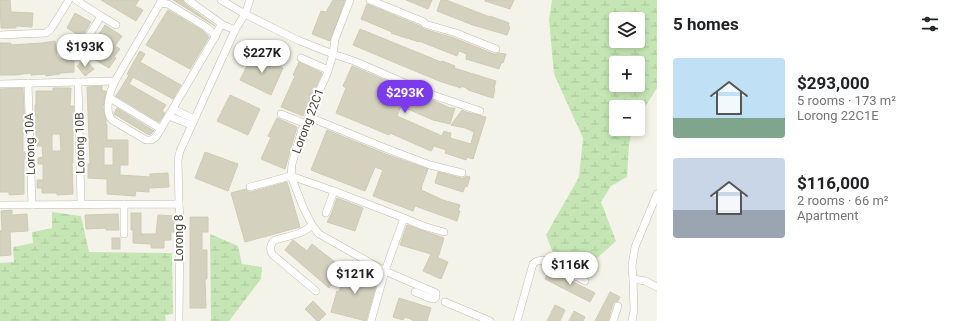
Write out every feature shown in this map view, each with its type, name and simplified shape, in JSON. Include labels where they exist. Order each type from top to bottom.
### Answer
[{"type":"street","points":[[0,35],[46,33],[51,28],[69,0]]},
{"type":"street","points":[[76,0],[116,25]]},
{"type":"street","points":[[188,0],[221,24],[235,30]]},
{"type":"street","points":[[220,0],[283,33],[354,61],[430,94],[480,111]]},
{"type":"street","points":[[179,204],[178,160],[180,151],[235,30],[245,14],[250,0]]},
{"type":"street","name":"Lorong 22C1","points":[[291,176],[292,164],[302,129],[308,120],[328,70],[333,54],[335,39],[350,0]]},
{"type":"street","points":[[370,0],[424,22],[425,24],[456,33],[496,49]]},
{"type":"street","points":[[215,37],[206,27],[161,1],[115,81],[109,104],[109,114],[112,120],[146,140],[151,140],[156,137],[215,37],[221,24]]},
{"type":"street","points":[[85,42],[101,16]]},
{"type":"street","points":[[301,58],[328,70]]},
{"type":"street","points":[[0,84],[115,81]]},
{"type":"street","name":"Lorong 10B","points":[[78,82],[81,204]]},
{"type":"street","name":"Lorong 10A","points":[[28,83],[32,205]]},
{"type":"street","points":[[110,98],[161,129]]},
{"type":"street","points":[[171,112],[193,122]]},
{"type":"street","points":[[281,114],[308,120],[430,165],[462,173]]},
{"type":"street","points":[[291,176],[303,207],[312,225],[320,234],[385,270],[436,293],[436,297],[432,299],[415,292]]},
{"type":"street","points":[[250,187],[291,176],[334,191],[423,226],[444,232]]},
{"type":"street","points":[[326,213],[334,191]]},
{"type":"street","points":[[632,321],[634,310],[632,266],[635,247],[654,213],[657,194]]},
{"type":"street","points":[[124,204],[124,234]]},
{"type":"street","name":"Lorong 8","points":[[0,206],[179,204],[179,321]]},
{"type":"street","points":[[371,321],[385,270],[404,218]]},
{"type":"street","points":[[312,225],[309,229],[299,234],[272,242],[270,252],[316,291]]},
{"type":"street","points":[[517,321],[533,264],[537,261],[544,260],[585,281]]},
{"type":"street","points":[[633,279],[645,281],[657,288]]},
{"type":"street","points":[[445,302],[490,321]]},
{"type":"street","points":[[613,321],[618,306]]},
{"type":"green space","points":[[552,0],[657,0],[657,88],[645,107],[645,100],[609,100],[609,136],[631,136],[627,177],[611,186],[601,202],[616,241],[583,271],[553,253],[546,235],[579,177],[583,138],[554,74],[549,20]]},
{"type":"green space","points":[[52,212],[81,216],[89,252],[172,253],[173,314],[165,315],[166,321],[0,321],[0,263],[14,262],[13,247],[33,243],[32,232],[52,228]]},
{"type":"green space","points":[[210,234],[238,246],[242,264],[262,267],[261,279],[229,321],[211,321]]},
{"type":"building","points":[[0,0],[10,0],[11,12],[33,13],[32,27],[16,26],[16,28],[1,28]]},
{"type":"building","points":[[101,0],[139,0],[135,6],[143,10],[136,21]]},
{"type":"building","points":[[173,0],[183,0],[185,4],[215,26]]},
{"type":"building","points":[[333,0],[345,0],[330,41],[312,34],[321,11],[326,12]]},
{"type":"building","points":[[406,0],[432,0],[428,9]]},
{"type":"building","points":[[441,0],[446,0],[509,23],[508,26],[510,27],[507,35],[473,25],[437,11]]},
{"type":"building","points":[[485,0],[514,0],[510,9]]},
{"type":"building","points":[[367,4],[424,29],[454,38],[494,54],[506,54],[503,63],[501,63],[499,69],[466,59],[467,54],[459,51],[457,56],[419,41],[391,33],[392,32],[361,19]]},
{"type":"building","points":[[168,10],[203,31],[209,37],[190,69],[146,45]]},
{"type":"building","points":[[75,13],[91,22],[82,37],[67,28]]},
{"type":"building","points":[[105,25],[122,36],[115,46],[120,49],[109,68],[86,54]]},
{"type":"building","points":[[360,29],[441,62],[442,61],[455,66],[454,68],[496,81],[493,98],[468,90],[461,86],[461,88],[439,81],[353,45]]},
{"type":"building","points":[[55,41],[57,57],[59,57],[59,59],[74,59],[74,72],[46,76],[46,74],[31,75],[31,73],[0,75],[0,43],[11,43],[11,45]]},
{"type":"building","points":[[140,51],[145,54],[140,62],[181,85],[173,99],[133,77],[129,84],[166,105],[162,111],[165,113],[159,122],[116,96],[129,75],[127,74]]},
{"type":"building","points":[[253,54],[283,68],[271,95],[240,80]]},
{"type":"building","points":[[85,59],[94,69],[85,76],[77,66]]},
{"type":"building","points":[[299,62],[322,73],[303,116],[281,107],[295,76],[293,75]]},
{"type":"building","points":[[352,66],[450,108],[455,108],[450,124],[433,120],[401,106],[397,116],[442,136],[444,131],[451,133],[450,138],[471,144],[474,132],[465,128],[451,125],[462,110],[486,117],[473,159],[467,157],[466,160],[445,153],[446,150],[434,146],[431,151],[390,133],[389,135],[336,113],[346,88],[343,86]]},
{"type":"building","points":[[102,86],[102,91],[106,91],[103,107],[106,125],[107,124],[107,140],[128,140],[128,165],[120,165],[120,175],[150,177],[150,174],[168,173],[169,187],[149,188],[149,192],[136,191],[135,196],[107,194],[107,179],[88,178],[88,164],[90,164],[87,87]],"holes":[[[104,147],[113,147],[113,165],[104,165]]]},
{"type":"building","points":[[23,88],[25,130],[23,130],[23,152],[25,152],[24,194],[9,195],[9,192],[0,192],[0,89]]},
{"type":"building","points":[[53,88],[71,88],[70,106],[74,106],[72,163],[73,194],[57,195],[57,193],[42,193],[42,188],[37,188],[37,180],[43,180],[43,164],[38,164],[38,158],[43,157],[42,146],[37,146],[35,132],[36,91],[53,91]],"holes":[[[52,134],[60,134],[61,151],[52,151]]]},
{"type":"building","points":[[230,95],[260,109],[248,135],[217,121]]},
{"type":"building","points":[[117,108],[154,131],[149,135],[114,114]]},
{"type":"building","points":[[277,118],[297,127],[285,169],[261,159],[271,137],[268,136]]},
{"type":"building","points":[[327,130],[388,155],[428,169],[421,190],[443,200],[460,205],[457,221],[415,206],[413,211],[373,196],[383,170],[375,167],[365,191],[311,170]]},
{"type":"building","points":[[205,152],[238,164],[228,191],[195,178]]},
{"type":"building","points":[[438,172],[461,178],[466,176],[470,177],[467,187],[465,186],[463,192],[435,183]]},
{"type":"building","points":[[287,182],[300,227],[245,242],[231,193],[246,189],[248,192],[251,192]]},
{"type":"building","points":[[337,198],[363,208],[355,231],[327,222]]},
{"type":"building","points":[[12,210],[12,215],[27,214],[28,231],[10,232],[11,255],[0,256],[0,231],[2,231],[1,211]]},
{"type":"building","points":[[131,213],[141,213],[141,234],[156,234],[158,215],[175,216],[174,232],[171,232],[171,240],[164,240],[164,248],[151,248],[151,244],[133,243]]},
{"type":"building","points":[[118,214],[119,230],[106,230],[106,228],[86,229],[85,215]]},
{"type":"building","points":[[190,217],[208,217],[208,232],[202,232],[202,250],[207,250],[207,279],[205,279],[206,308],[190,308]]},
{"type":"building","points":[[407,225],[444,238],[438,258],[448,262],[441,279],[423,271],[431,254],[400,245]]},
{"type":"building","points":[[112,238],[120,238],[120,249],[112,249]]},
{"type":"building","points":[[293,240],[307,251],[312,244],[340,266],[333,275],[337,279],[329,288],[285,250]]},
{"type":"building","points":[[347,267],[378,278],[366,321],[331,312],[337,291],[339,292]]},
{"type":"building","points":[[550,270],[595,293],[590,302],[545,279]]},
{"type":"building","points":[[610,292],[620,297],[618,301],[613,304],[608,321],[595,321]]},
{"type":"building","points":[[399,298],[431,308],[427,321],[413,321],[405,317],[403,320],[393,317]]},
{"type":"building","points":[[313,301],[326,314],[319,321],[317,321],[305,309]]},
{"type":"building","points":[[555,305],[565,310],[560,321],[547,321]]},
{"type":"building","points":[[574,311],[585,317],[583,321],[569,321]]}]
